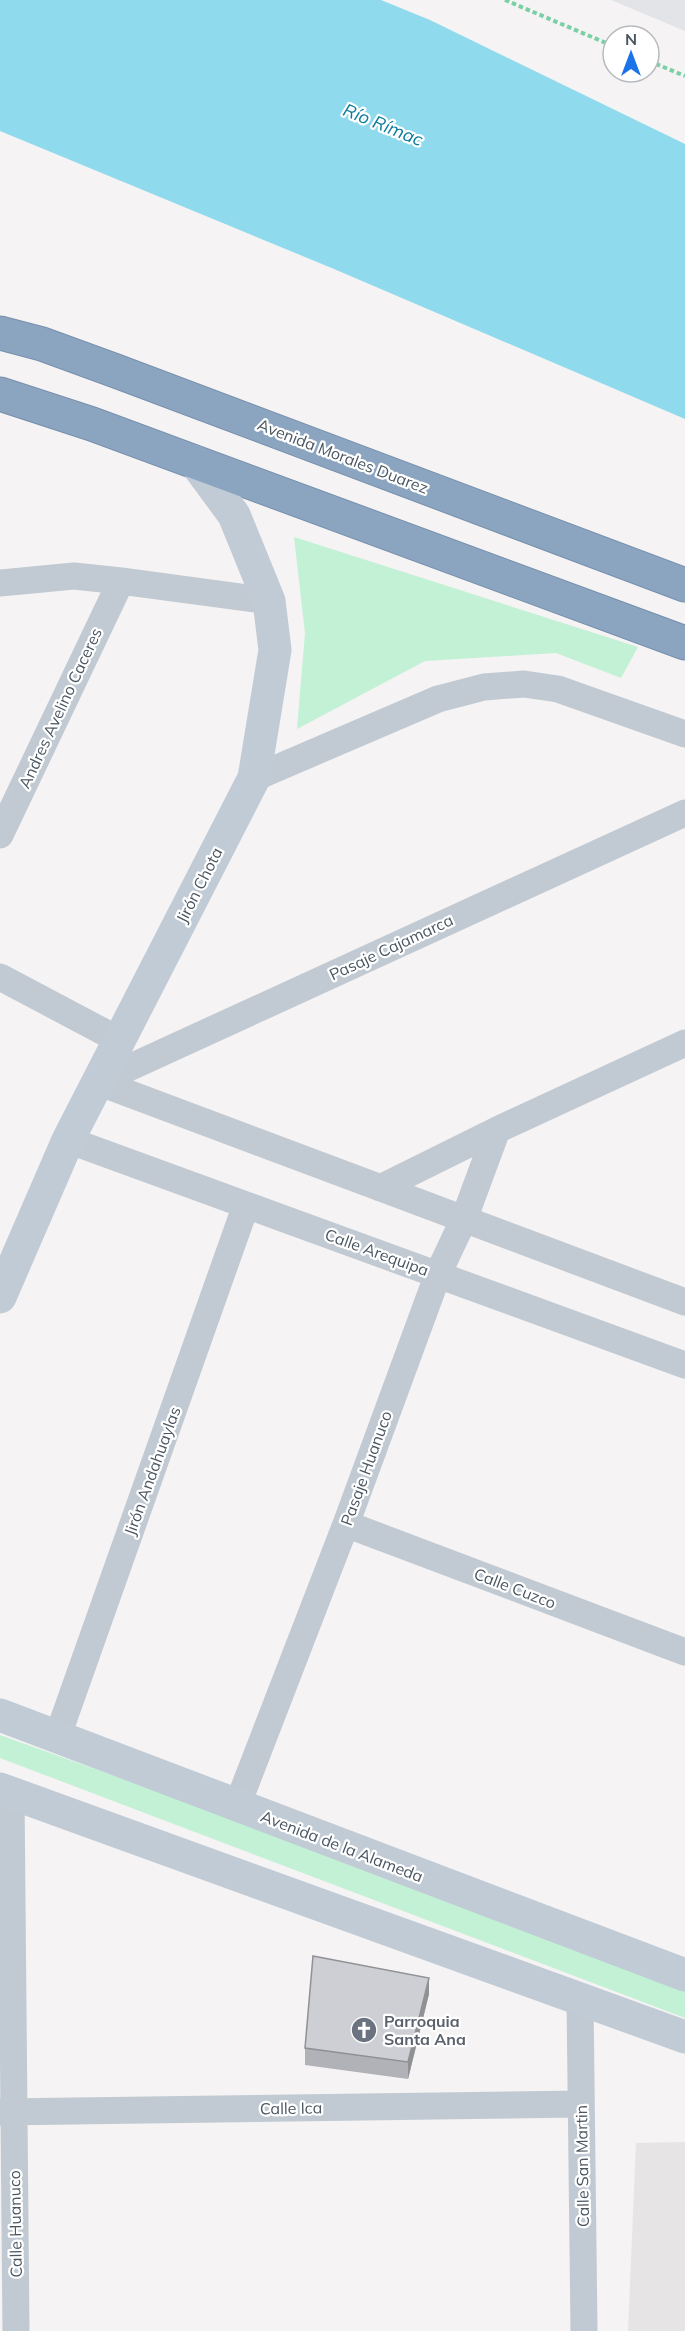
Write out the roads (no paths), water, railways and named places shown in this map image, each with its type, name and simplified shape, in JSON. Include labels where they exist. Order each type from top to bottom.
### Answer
[{"type":"highway","name":"Avenida Morales Duarez","points":[[0,333],[42,344],[116,371],[685,585]]},
{"type":"highway","points":[[0,394],[53,410],[685,643]]},
{"type":"street","name":"Jirón Chota","points":[[0,1297],[68,1140],[254,778],[275,650],[268,601],[234,515],[195,462]]},
{"type":"street","points":[[0,583],[74,576],[121,580],[268,601]]},
{"type":"street","name":"Andres Avelino Caceres","points":[[0,835],[121,580]]},
{"type":"street","points":[[254,778],[438,699],[484,687],[524,684],[558,689],[685,734]]},
{"type":"street","name":"Pasaje Cajamarca","points":[[98,1082],[685,813]]},
{"type":"street","points":[[0,977],[119,1040]]},
{"type":"street","points":[[380,1188],[685,1042]]},
{"type":"street","points":[[98,1082],[685,1302]]},
{"type":"street","name":"Pasaje Huanuco","points":[[237,1806],[346,1524],[438,1274],[464,1219],[498,1130]]},
{"type":"street","name":"Calle Arequipa","points":[[68,1140],[685,1365]]},
{"type":"street","name":"Jirón Andahuaylas","points":[[57,1738],[246,1204]]},
{"type":"street","name":"Calle Cuzco","points":[[346,1524],[685,1652]]},
{"type":"street","name":"Avenida de la Alameda","points":[[0,1715],[685,1975]]},
{"type":"street","points":[[5,1792],[685,2037]]},
{"type":"street","name":"Calle Huanuco","points":[[5,1792],[7,2111],[16,2331]]},
{"type":"street","name":"Calle San Martin","points":[[580,2000],[584,2331]]},
{"type":"street","name":"Calle Ica","points":[[7,2111],[581,2104]]},
{"type":"water","name":"Río Rímac","points":[[0,0],[381,0],[430,20],[685,144],[685,419],[334,269],[0,131]]},
{"type":"place","name":"Parroquia Santa Ana","points":[[364,2030]]}]
